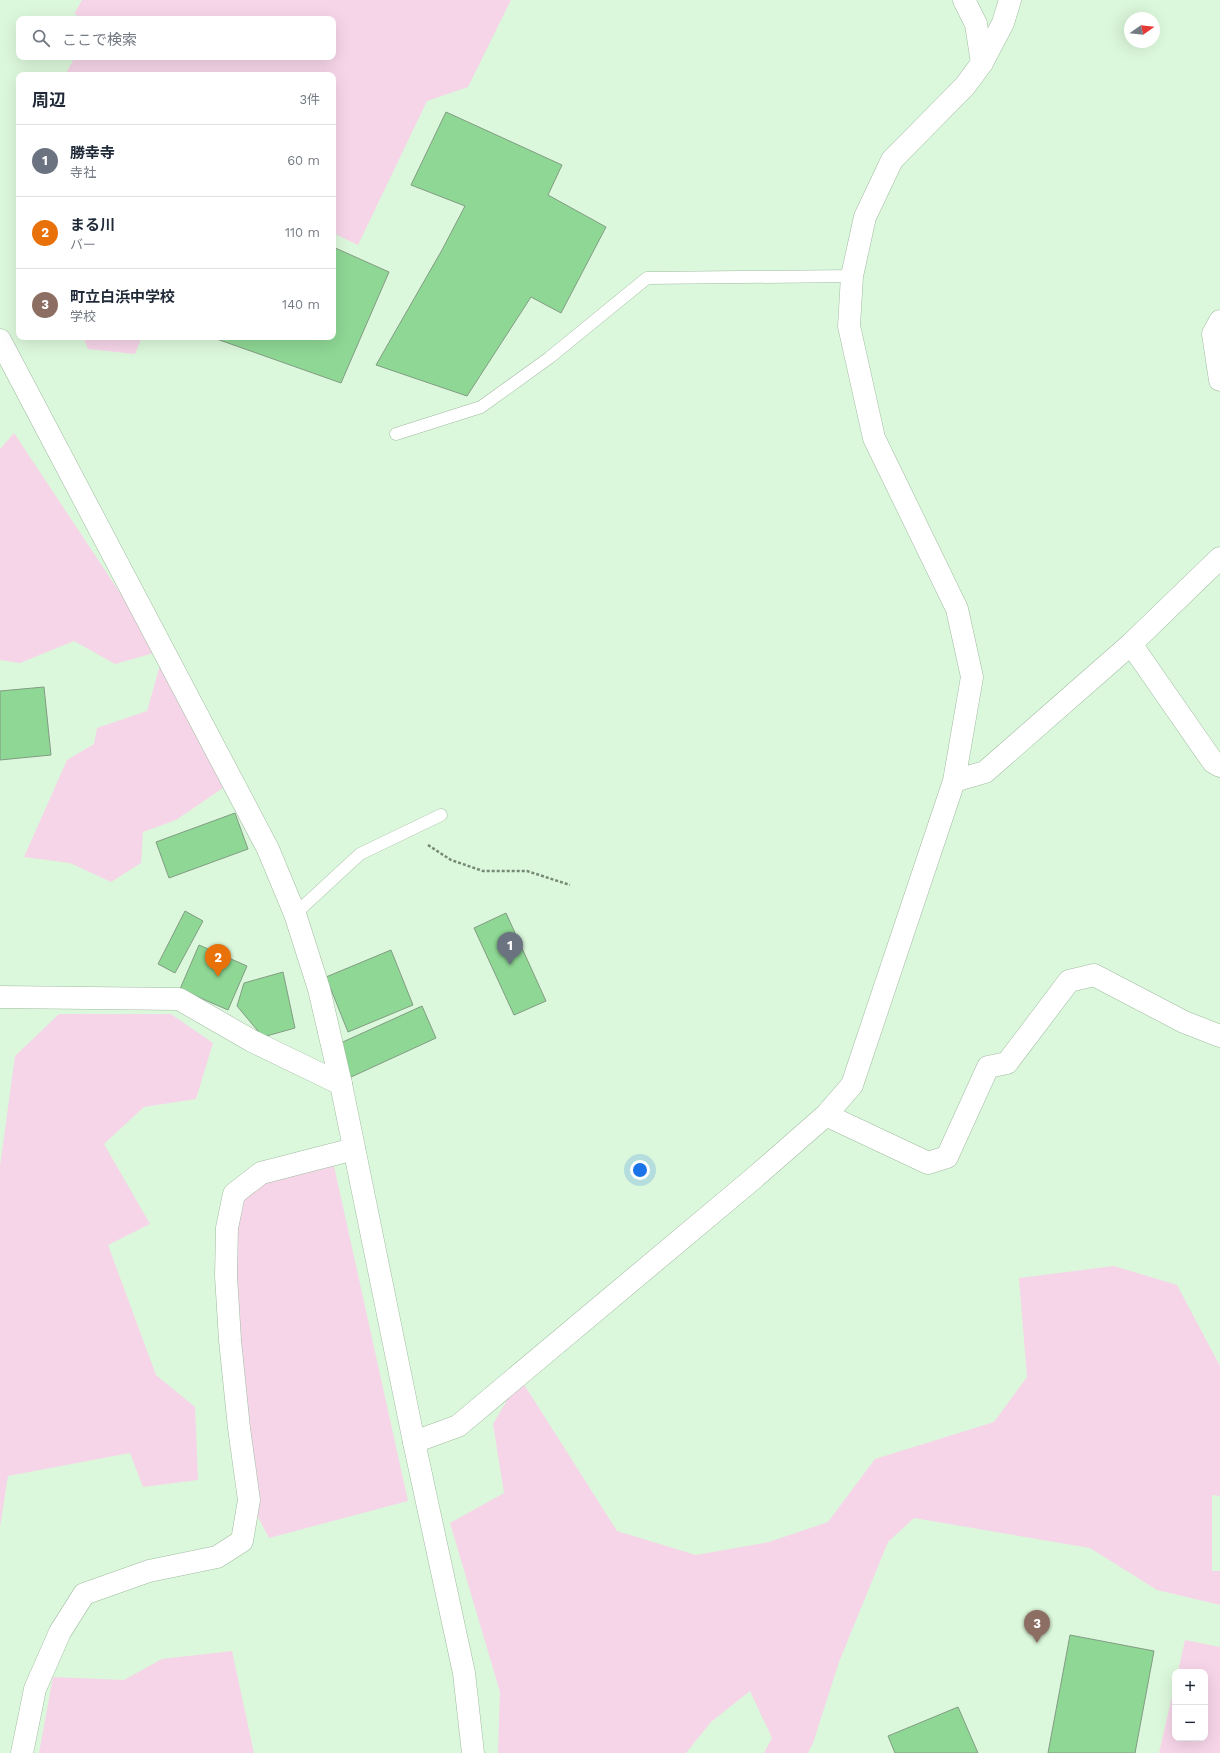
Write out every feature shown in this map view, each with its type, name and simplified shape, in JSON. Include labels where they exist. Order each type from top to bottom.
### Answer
[{"type":"street","points":[[964,0],[976,24],[982,63]]},
{"type":"street","points":[[414,1442],[458,1426],[826,1115],[852,1085],[954,781],[972,677],[957,609],[874,438],[849,326],[852,276],[865,217],[892,160],[965,86],[982,63],[1003,23],[1010,0]]},
{"type":"street","points":[[1220,321],[1213,334],[1220,380]]},
{"type":"street","points":[[0,340],[268,849],[295,914],[319,989],[341,1084],[414,1442],[464,1673],[474,1753]]},
{"type":"street","points":[[954,781],[985,772],[1131,644],[1220,558]]},
{"type":"street","points":[[1131,644],[1214,762],[1220,766]]},
{"type":"street","points":[[826,1115],[928,1163],[947,1157],[988,1067],[1008,1063],[1069,981],[1094,975],[1184,1022],[1220,1036]]},
{"type":"street","points":[[0,997],[179,999],[252,1041],[341,1084]]},
{"type":"street","points":[[22,1753],[35,1690],[60,1632],[84,1594],[149,1571],[217,1557],[242,1541],[250,1500],[238,1428],[226,1276],[227,1228],[234,1194],[261,1173],[354,1149]]},
{"type":"lane","points":[[396,434],[481,407],[549,358],[647,278],[852,276]]},
{"type":"lane","points":[[295,914],[360,854],[442,815]]},
{"type":"path","points":[[407,832],[450,860],[483,871],[527,871],[570,885]]},
{"type":"shaded area","points":[[82,0],[511,0],[468,87],[427,101],[358,245],[336,234],[336,72],[67,72],[73,60],[336,60],[336,16],[78,16],[74,14]]},
{"type":"shaded area","points":[[84,340],[141,340],[135,354],[88,349]]},
{"type":"shaded area","points":[[14,433],[138,620],[154,653],[115,664],[74,641],[20,663],[0,660],[0,449]]},
{"type":"shaded area","points":[[160,665],[223,788],[176,820],[143,832],[141,863],[111,882],[70,863],[24,857],[67,760],[94,744],[97,728],[147,711]]},
{"type":"shaded area","points":[[59,1014],[171,1014],[213,1043],[196,1099],[144,1107],[104,1144],[150,1224],[108,1245],[156,1375],[195,1407],[198,1480],[143,1487],[130,1453],[8,1476],[0,1527],[0,1166],[15,1056]]},
{"type":"shaded area","points":[[303,1161],[334,1166],[408,1501],[269,1538],[249,1500],[227,1228],[261,1173]]},
{"type":"shaded area","points":[[1114,1266],[1177,1285],[1220,1366],[1220,1496],[1212,1495],[1212,1571],[1220,1571],[1220,1605],[1157,1590],[1090,1548],[914,1518],[888,1542],[839,1662],[813,1743],[808,1753],[764,1753],[772,1738],[750,1691],[711,1722],[686,1753],[498,1753],[500,1692],[450,1523],[504,1493],[493,1424],[520,1378],[617,1531],[696,1555],[769,1542],[828,1522],[875,1459],[994,1422],[1027,1377],[1019,1278]]},
{"type":"shaded area","points":[[1185,1640],[1220,1647],[1220,1753],[1159,1753],[1172,1696],[1172,1741],[1208,1741],[1208,1669],[1179,1669]]},
{"type":"shaded area","points":[[232,1651],[254,1753],[39,1753],[53,1677],[124,1680],[162,1659]]},
{"type":"building","points":[[446,112],[562,165],[548,195],[606,227],[561,313],[531,297],[467,396],[376,365],[442,250],[465,206],[411,185]]},
{"type":"building","points":[[336,248],[389,272],[341,383],[219,340],[336,340]]},
{"type":"building","points":[[44,687],[51,755],[0,760],[0,691]]},
{"type":"building","points":[[235,813],[248,849],[169,878],[156,842]]},
{"type":"building","points":[[185,911],[203,921],[175,973],[158,964]]},
{"type":"building","points":[[506,913],[546,1001],[514,1015],[474,928]]},
{"type":"building","points":[[199,945],[247,966],[228,1010],[180,989]]},
{"type":"building","points":[[391,950],[413,1005],[348,1032],[326,977]]},
{"type":"building","points":[[283,972],[295,1028],[263,1037],[237,1006],[244,983]]},
{"type":"building","points":[[422,1006],[436,1038],[349,1078],[334,1046]]},
{"type":"building","points":[[1070,1635],[1154,1651],[1135,1753],[1048,1753]]},
{"type":"building","points":[[958,1707],[978,1753],[895,1753],[888,1736]]},
{"type":"place","name":"勝幸寺","points":[[510,965]]},
{"type":"place","name":"まる川","points":[[218,977]]},
{"type":"place","name":"町立白浜中学校","points":[[1037,1643]]}]
